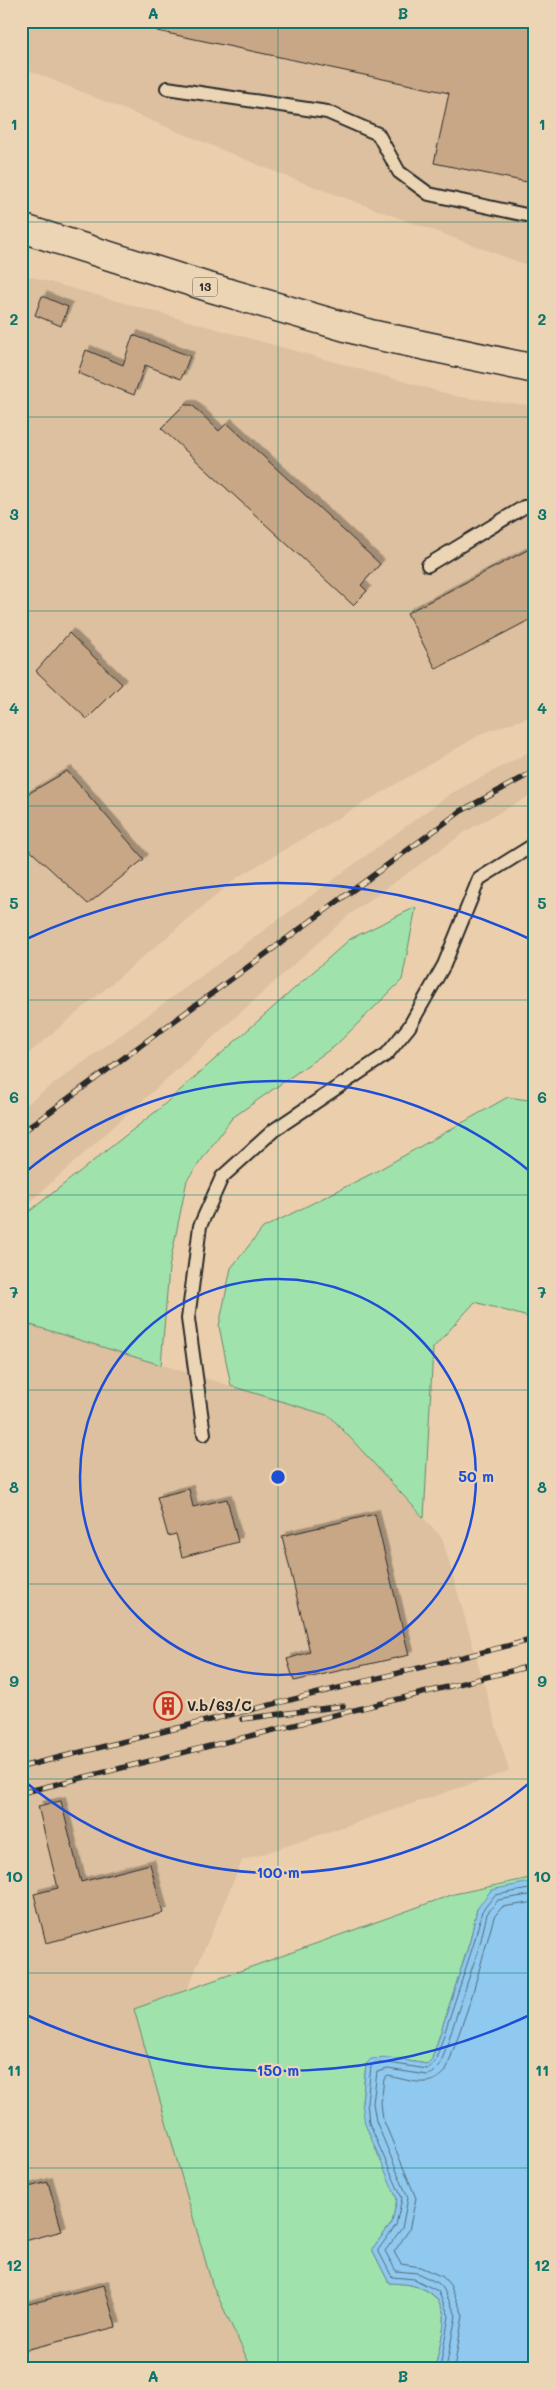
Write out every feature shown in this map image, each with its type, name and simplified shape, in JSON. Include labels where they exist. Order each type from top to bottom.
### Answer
[{"type":"main road","name":"13","points":[[21,228],[208,287],[370,334],[535,369]]},
{"type":"lane","points":[[167,88],[327,112],[378,134],[398,172],[429,194],[526,215],[535,214]]},
{"type":"lane","points":[[428,565],[524,507],[535,506]]},
{"type":"lane","points":[[204,1434],[188,1319],[200,1226],[222,1177],[274,1130],[387,1054],[409,1027],[444,965],[479,879],[535,844]]},
{"type":"shaded area","points":[[21,21],[535,21],[535,268],[288,177],[21,67]]},
{"type":"shaded area","points":[[21,274],[459,397],[535,406],[535,715],[483,733],[238,877],[21,1060]]},
{"type":"shaded area","points":[[535,749],[535,793],[471,828],[350,914],[21,1210],[21,1108],[450,794]]},
{"type":"shaded area","points":[[21,1322],[330,1416],[442,1538],[509,1771],[242,1861],[187,1990],[134,2009],[212,2284],[252,2369],[21,2369]]},
{"type":"green space","points":[[416,907],[402,980],[335,1046],[232,1118],[187,1180],[169,1268],[161,1365],[21,1322],[21,1218],[159,1109],[350,939]]},
{"type":"green space","points":[[508,1097],[535,1101],[535,1319],[475,1302],[433,1348],[424,1518],[330,1416],[231,1386],[219,1326],[231,1268],[263,1228],[375,1172]]},
{"type":"green space","points":[[535,1877],[535,1884],[530,1882],[477,1909],[470,1941],[432,2059],[427,2064],[389,2058],[366,2064],[362,2102],[397,2199],[392,2223],[372,2249],[389,2283],[407,2284],[423,2289],[436,2298],[441,2306],[444,2315],[443,2333],[435,2369],[252,2369],[212,2284],[134,2009],[454,1894]]},
{"type":"water","points":[[530,1882],[535,1884],[535,2369],[435,2369],[444,2325],[444,2315],[441,2306],[436,2298],[423,2289],[407,2284],[389,2283],[372,2249],[392,2223],[397,2199],[365,2124],[362,2102],[366,2064],[371,2059],[389,2058],[427,2064],[432,2059],[470,1941],[477,1909],[491,1890]]},
{"type":"building","points":[[158,21],[535,21],[535,172],[532,183],[434,163],[449,93],[157,31]]},
{"type":"building","points":[[42,296],[68,307],[61,326],[35,315]]},
{"type":"building","points":[[133,335],[190,356],[181,379],[145,365],[134,395],[78,373],[86,350],[123,365]]},
{"type":"building","points":[[184,405],[192,405],[219,431],[227,423],[380,564],[361,585],[367,591],[353,605],[161,428]]},
{"type":"building","points":[[535,546],[535,617],[436,669],[407,613]]},
{"type":"building","points":[[69,633],[122,684],[87,719],[36,671]]},
{"type":"building","points":[[67,771],[144,859],[88,904],[21,842],[21,798]]},
{"type":"building","points":[[189,1489],[193,1507],[227,1499],[238,1542],[182,1557],[176,1534],[168,1536],[157,1497]]},
{"type":"building","points":[[375,1514],[409,1655],[294,1681],[287,1659],[310,1652],[282,1536]]},
{"type":"building","points":[[61,1801],[81,1882],[150,1864],[163,1913],[46,1943],[34,1894],[58,1888],[38,1806]]},
{"type":"building","points":[[48,2182],[62,2231],[21,2242],[21,2189]]},
{"type":"building","points":[[104,2285],[116,2327],[21,2351],[21,2306]]},
{"type":"railway","points":[[21,1133],[461,811],[535,771]]},
{"type":"railway","points":[[21,1767],[535,1639]]},
{"type":"railway","points":[[21,1793],[535,1665]]},
{"type":"railway","points":[[242,1719],[343,1706]]},
{"type":"place","name":"V.b/63/C","points":[[168,1706]]}]
